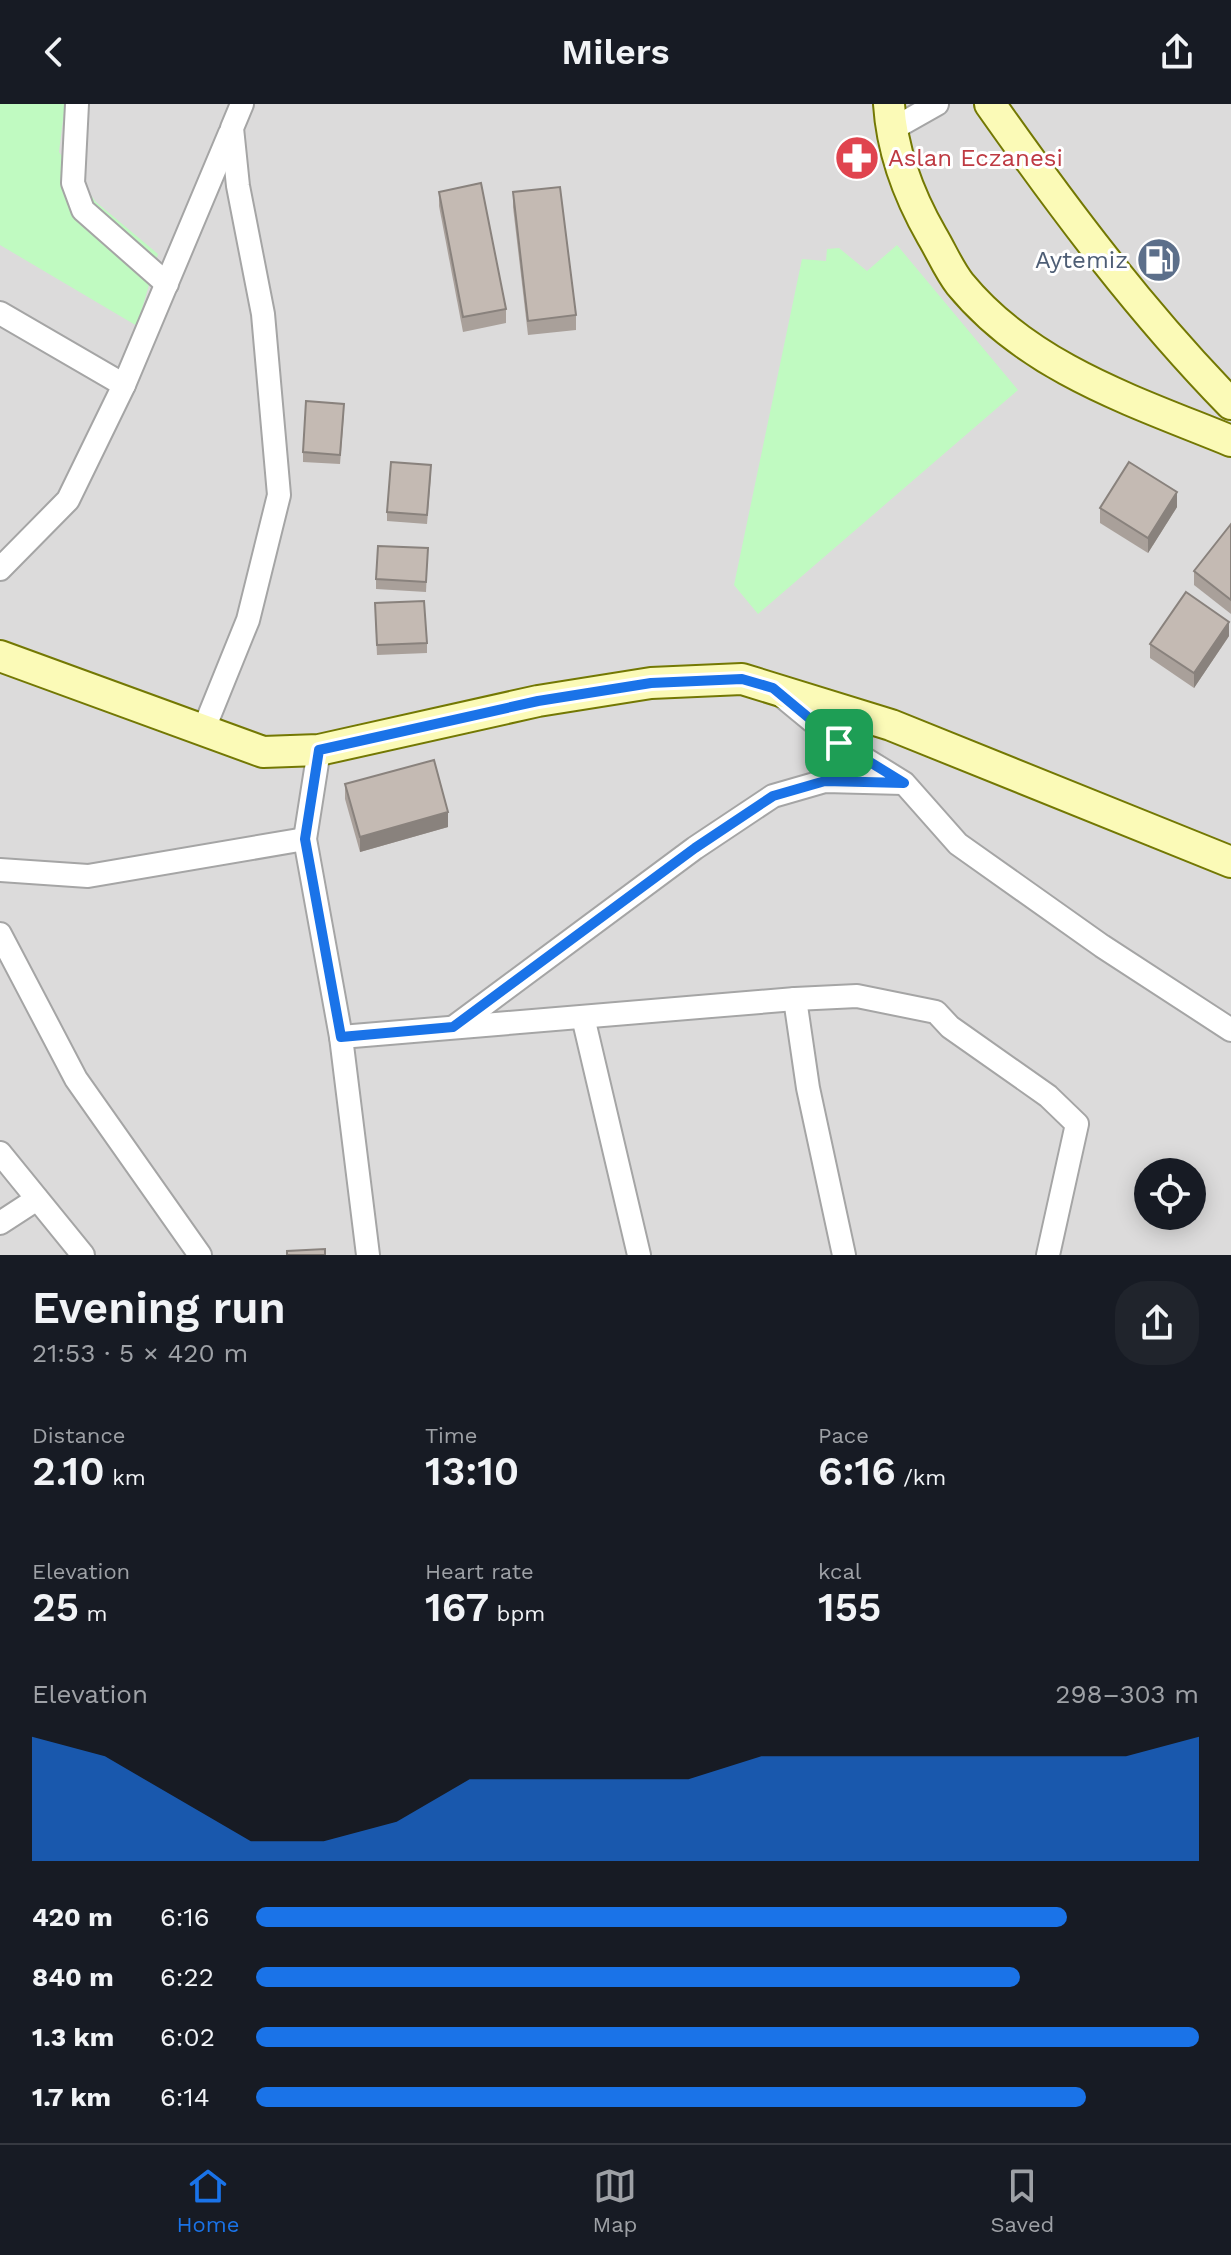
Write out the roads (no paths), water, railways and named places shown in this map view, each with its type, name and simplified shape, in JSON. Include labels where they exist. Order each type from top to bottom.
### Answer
[{"type":"street","points":[[77,104],[73,183],[83,210],[167,284]]},
{"type":"street","points":[[0,569],[68,500],[124,385],[242,104]]},
{"type":"street","points":[[937,104],[890,117],[914,203],[958,282],[1010,335],[1084,382],[1231,441]]},
{"type":"street","points":[[990,104],[1071,219],[1190,362],[1231,404]]},
{"type":"street","points":[[203,731],[248,620],[279,495],[263,314],[238,186],[232,128]]},
{"type":"street","points":[[0,313],[124,385]]},
{"type":"street","points":[[0,656],[263,752],[319,750],[538,701],[651,683],[742,679],[891,725],[1231,862]]},
{"type":"street","points":[[773,688],[839,743],[904,783],[958,844],[1102,946],[1231,1030]]},
{"type":"street","points":[[319,750],[305,839],[341,1037],[368,1255]]},
{"type":"street","points":[[453,1027],[695,848],[773,796],[825,781],[904,783]]},
{"type":"street","points":[[0,870],[88,876],[305,839]]},
{"type":"street","points":[[0,934],[76,1079],[200,1255]]},
{"type":"street","points":[[341,1037],[857,996],[936,1012],[950,1027],[1048,1096],[1077,1124],[1048,1255]]},
{"type":"street","points":[[795,999],[808,1088],[844,1255]]},
{"type":"street","points":[[583,1017],[639,1255]]},
{"type":"street","points":[[0,1153],[83,1255]]},
{"type":"street","points":[[0,1223],[37,1199]]},
{"type":"place","name":"Aslan Eczanesi","points":[[857,158]]},
{"type":"place","name":"Aytemiz","points":[[1159,260]]}]
